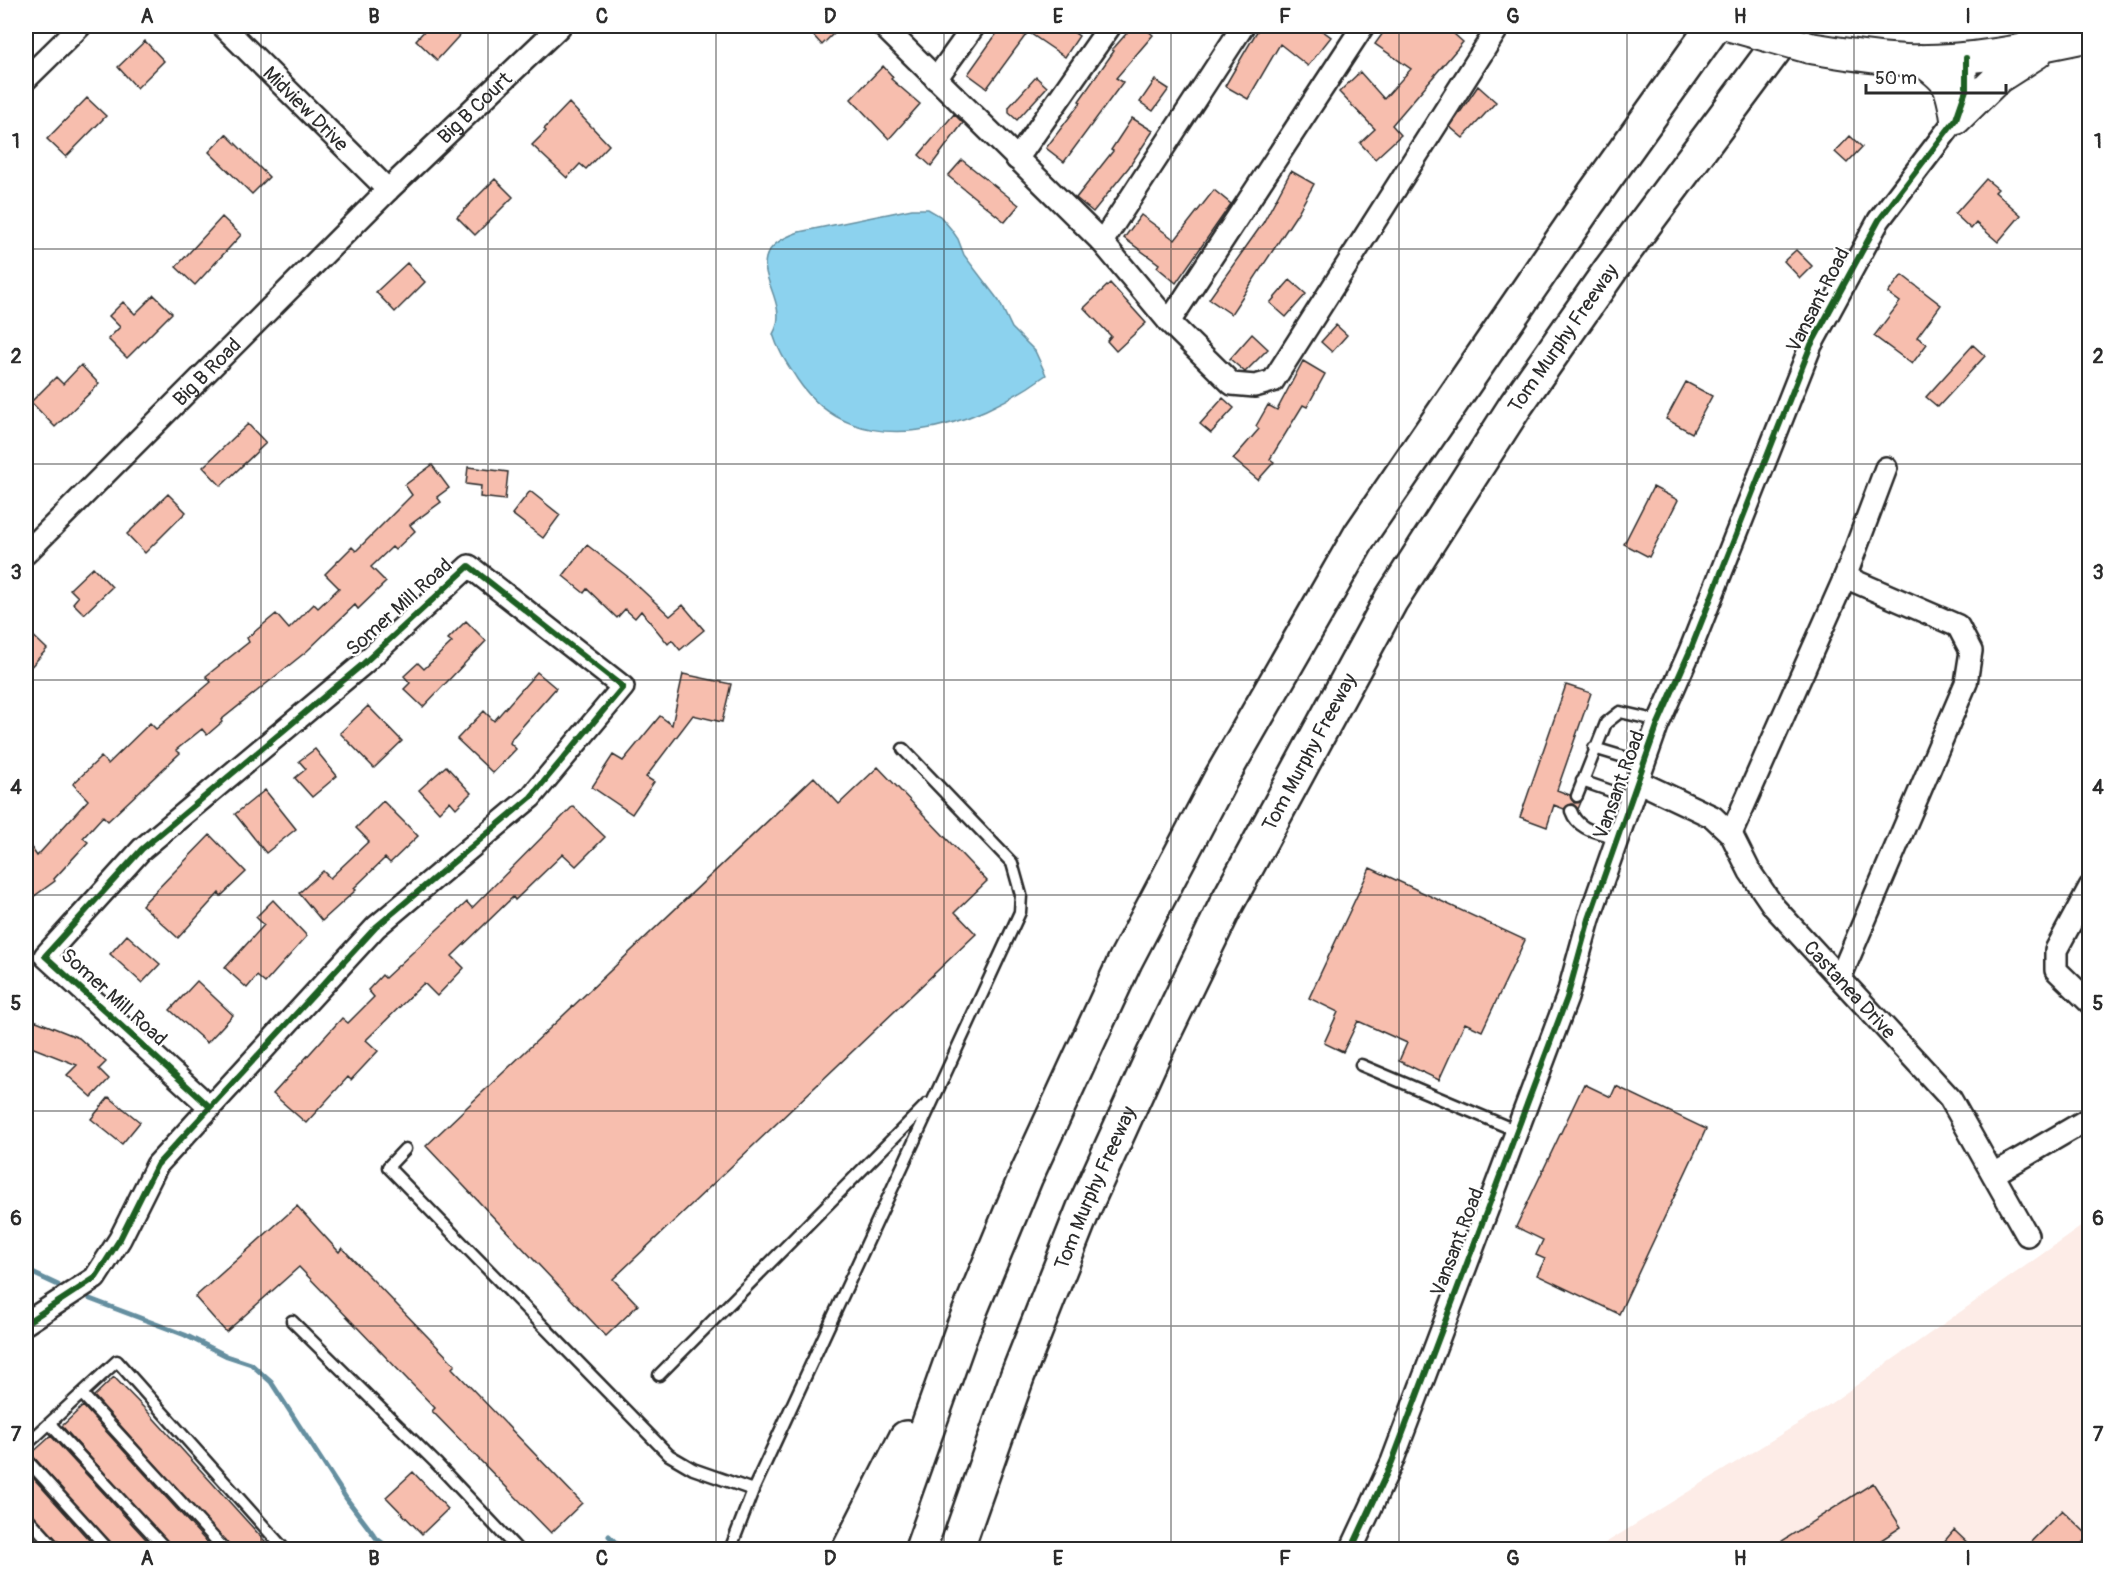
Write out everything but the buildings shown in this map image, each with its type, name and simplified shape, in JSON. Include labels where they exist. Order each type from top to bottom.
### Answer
[{"type":"highway","points":[[884,1550],[963,1328],[1026,1176],[1125,961],[1221,778],[1361,534],[1426,435],[1714,26]]},
{"type":"highway","name":"Tom Murphy Freeway","points":[[956,1550],[1017,1377],[1084,1208],[1152,1058],[1226,906],[1391,600],[1516,405],[1611,269],[1792,26]]},
{"type":"highway","points":[[849,1550],[963,1328]]},
{"type":"highway","points":[[972,1550],[1017,1377]]},
{"type":"street","points":[[26,80],[80,26]]},
{"type":"street","name":"Midview Drive","points":[[223,26],[388,190]]},
{"type":"street","name":"Big B Court","points":[[388,190],[560,26]]},
{"type":"street","points":[[884,26],[1102,242],[1169,322],[1232,384],[1255,386],[1273,381],[1499,26]]},
{"type":"street","points":[[936,79],[974,26]]},
{"type":"street","points":[[1017,159],[1110,26]]},
{"type":"street","points":[[1102,242],[1243,26]]},
{"type":"street","points":[[1169,322],[1363,26]]},
{"type":"street","points":[[1731,26],[1810,48],[1864,56],[1920,60],[1966,58],[2032,41],[2090,36]]},
{"type":"street","points":[[1956,118],[2032,41]]},
{"type":"street","name":"Vansant Road","points":[[1351,1550],[1392,1462],[1568,998],[1589,919],[1659,721],[1690,651],[1811,345],[1879,219],[1956,118],[1966,90],[1966,58]]},
{"type":"street","points":[[1920,60],[1940,74],[1948,84],[1956,118]]},
{"type":"street","name":"Big B Road","points":[[26,553],[388,190]]},
{"type":"street","points":[[1731,834],[1845,577],[1886,468]]},
{"type":"street","name":"Somer Mill Road","points":[[26,1323],[95,1278],[120,1239],[157,1165],[376,927],[531,797],[623,687],[469,566],[363,664],[142,849],[45,956],[210,1107]]},
{"type":"street","points":[[1840,978],[1965,683],[1971,651],[1958,626],[1845,577]]},
{"type":"street","name":"Castanea Drive","points":[[1637,781],[1713,817],[1731,834],[1750,872],[1774,907],[1950,1098],[2027,1235]]},
{"type":"street","points":[[2090,887],[2056,950],[2056,970],[2090,1003]]},
{"type":"street","points":[[1994,1174],[2090,1118]]},
{"type":"lane","points":[[1577,796],[1594,748],[1606,723],[1620,712],[1659,721]]},
{"type":"lane","points":[[1594,748],[1637,781]]},
{"type":"lane","points":[[730,1550],[753,1490],[1020,912],[1021,895],[1012,863],[903,749]]},
{"type":"lane","points":[[1582,781],[1637,781]]},
{"type":"lane","points":[[1573,817],[1583,828],[1617,838]]},
{"type":"lane","points":[[1361,1065],[1517,1131]]},
{"type":"lane","points":[[659,1375],[932,1099]]},
{"type":"lane","points":[[405,1149],[388,1167],[669,1455],[693,1469],[753,1490]]},
{"type":"lane","points":[[292,1321],[436,1463],[518,1550]]},
{"type":"lane","points":[[26,1446],[117,1361],[285,1550]]},
{"type":"lane","points":[[82,1394],[225,1550]]},
{"type":"lane","points":[[50,1424],[167,1550]]},
{"type":"lane","points":[[26,1459],[109,1550]]},
{"type":"lane","points":[[26,1516],[57,1550]]},
{"type":"shaded area","points":[[2089,1221],[2089,1549],[1594,1550],[1827,1406]]},
{"type":"water","points":[[912,209],[928,209],[940,216],[951,229],[964,255],[999,301],[1012,328],[1035,351],[1046,375],[986,410],[952,423],[917,430],[883,431],[851,424],[822,407],[797,379],[780,352],[773,334],[778,320],[777,306],[765,265],[768,253],[778,242],[799,232]]},
{"type":"waterway","points":[[26,1270],[58,1285]]},
{"type":"waterway","points":[[90,1299],[185,1335],[227,1356],[251,1364],[271,1382],[346,1498],[377,1539],[392,1550]]},
{"type":"waterway","points":[[609,1536],[623,1550]]},
{"type":"cycle path","points":[[1351,1550],[1392,1462],[1567,998],[1589,919],[1657,726],[1690,651],[1811,345],[1879,220],[1956,119],[1966,90],[1966,58]]},
{"type":"cycle path","points":[[26,1323],[95,1278],[120,1239],[157,1165],[376,927],[531,797],[623,687],[469,566],[363,664],[142,849],[45,956],[210,1107]]}]
